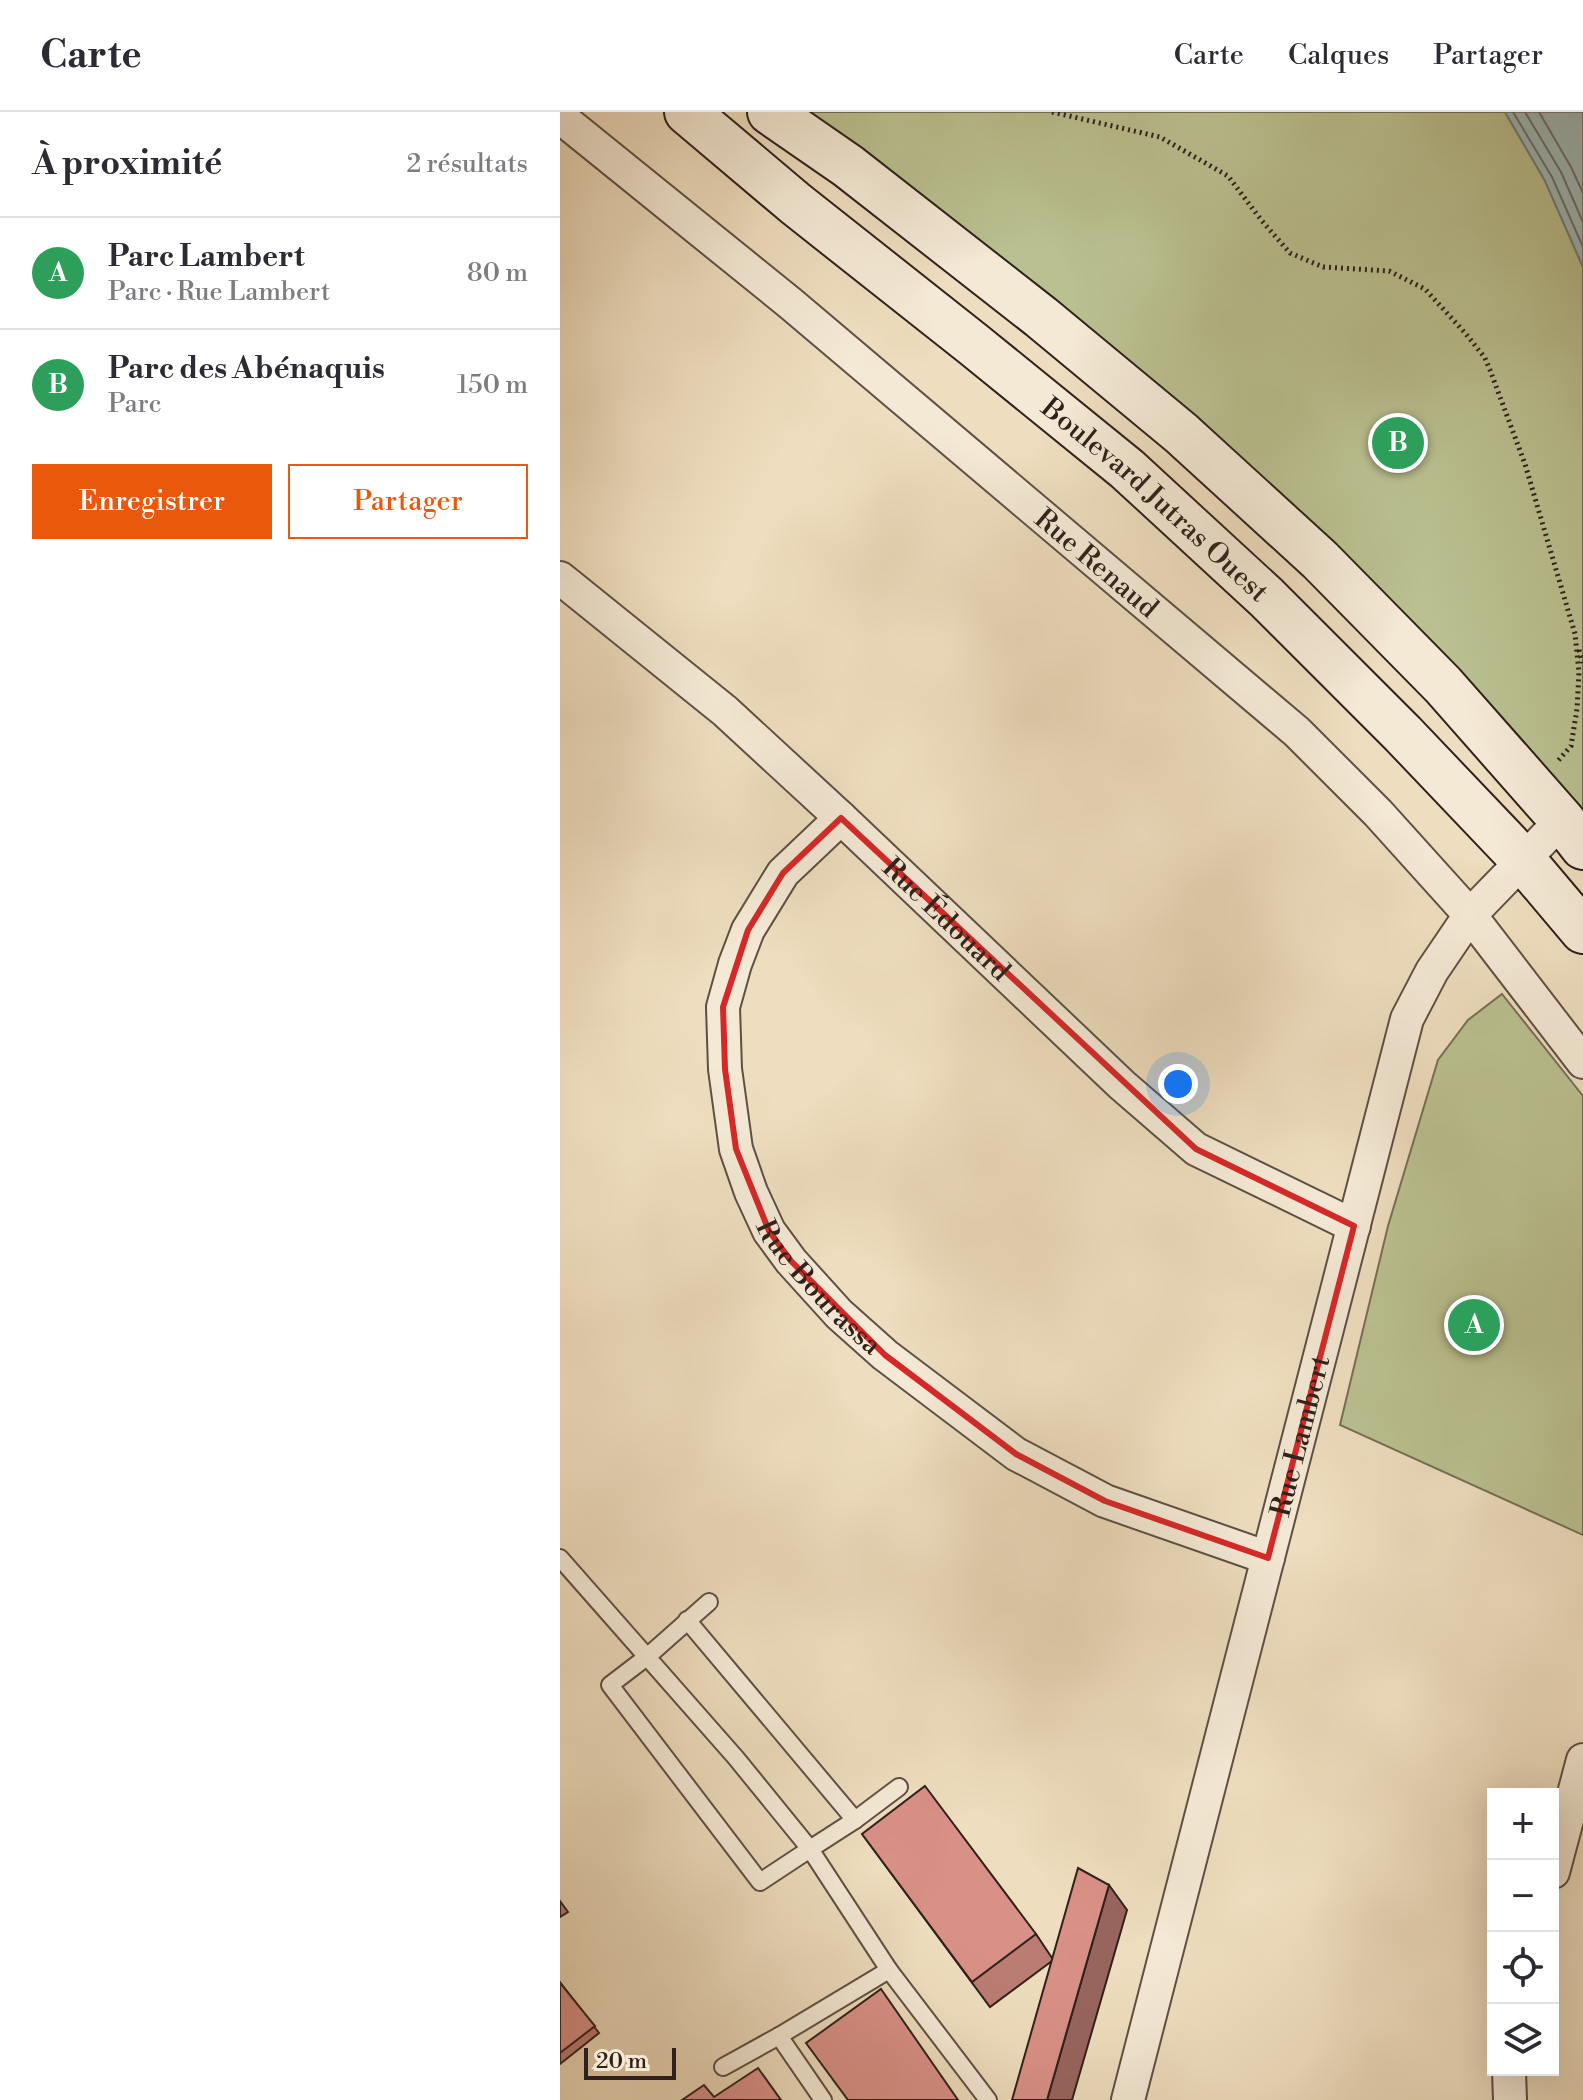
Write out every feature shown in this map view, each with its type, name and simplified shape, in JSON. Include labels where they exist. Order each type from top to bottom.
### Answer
[{"type":"main road","name":"Boulevard Jutras Ouest","points":[[687,112],[796,204],[1127,469],[1266,597],[1403,734],[1523,860],[1583,931]]},
{"type":"main road","points":[[770,112],[848,166],[1041,317],[1181,433],[1320,560],[1443,685],[1573,834]]},
{"type":"street","name":"Rue Renaud","points":[[560,117],[790,303],[1267,704],[1378,813],[1470,915],[1583,1062]]},
{"type":"street","name":"Rue Édouard","points":[[560,578],[725,711],[1122,1085],[1196,1149],[1354,1226]]},
{"type":"street","name":"Rue Bourassa","points":[[841,818],[783,873],[748,930],[723,1007],[725,1069],[736,1149],[769,1231],[791,1261],[839,1314],[885,1355],[1016,1454],[1105,1501],[1268,1558]]},
{"type":"street","name":"Rue Lambert","points":[[1128,2100],[1407,1019],[1432,971],[1470,915],[1523,860],[1573,834]]},
{"type":"street","points":[[1556,1860],[1583,1760]]},
{"type":"street","points":[[1509,2076],[1510,2100]]},
{"type":"lane","points":[[560,1558],[736,1758],[810,1849],[889,1970],[988,2100]]},
{"type":"lane","points":[[709,1602],[610,1685],[760,1882],[855,1820],[899,1787]]},
{"type":"lane","points":[[687,1620],[855,1820]]},
{"type":"lane","points":[[723,2067],[889,1970]]},
{"type":"lane","points":[[779,2036],[823,2100]]},
{"type":"path","points":[[1052,112],[1160,137],[1228,176],[1290,253],[1323,267],[1389,271],[1425,289],[1485,358],[1525,464],[1583,663]]},
{"type":"path","points":[[1573,834],[1549,771],[1571,746],[1579,672],[1575,634]]},
{"type":"highlighted area","points":[[841,818],[1196,1149],[1354,1226],[1268,1558],[1105,1501],[1016,1454],[885,1355],[791,1261],[769,1231],[736,1149],[725,1069],[723,1007],[748,930],[783,873]]},
{"type":"green space","points":[[805,112],[1505,112],[1545,180],[1583,267],[1583,812]]},
{"type":"green space","points":[[1502,994],[1583,1096],[1583,1535],[1340,1425],[1388,1226],[1438,1060],[1468,1020]]},
{"type":"water","points":[[1505,112],[1583,112],[1583,267],[1545,181]]},
{"type":"building","points":[[925,1786],[1036,1934],[972,1982],[862,1834]]},
{"type":"building","points":[[1078,1868],[1109,1885],[1047,2100],[1012,2100]]},
{"type":"building","points":[[560,1983],[595,2026],[560,2053]]},
{"type":"building","points":[[881,1989],[958,2100],[848,2100],[806,2043]]},
{"type":"building","points":[[758,2068],[781,2100],[682,2100],[704,2085],[714,2097]]},
{"type":"place","name":"Parc des Abénaquis","points":[[1398,443]]},
{"type":"place","name":"Parc Lambert","points":[[1474,1325]]}]
